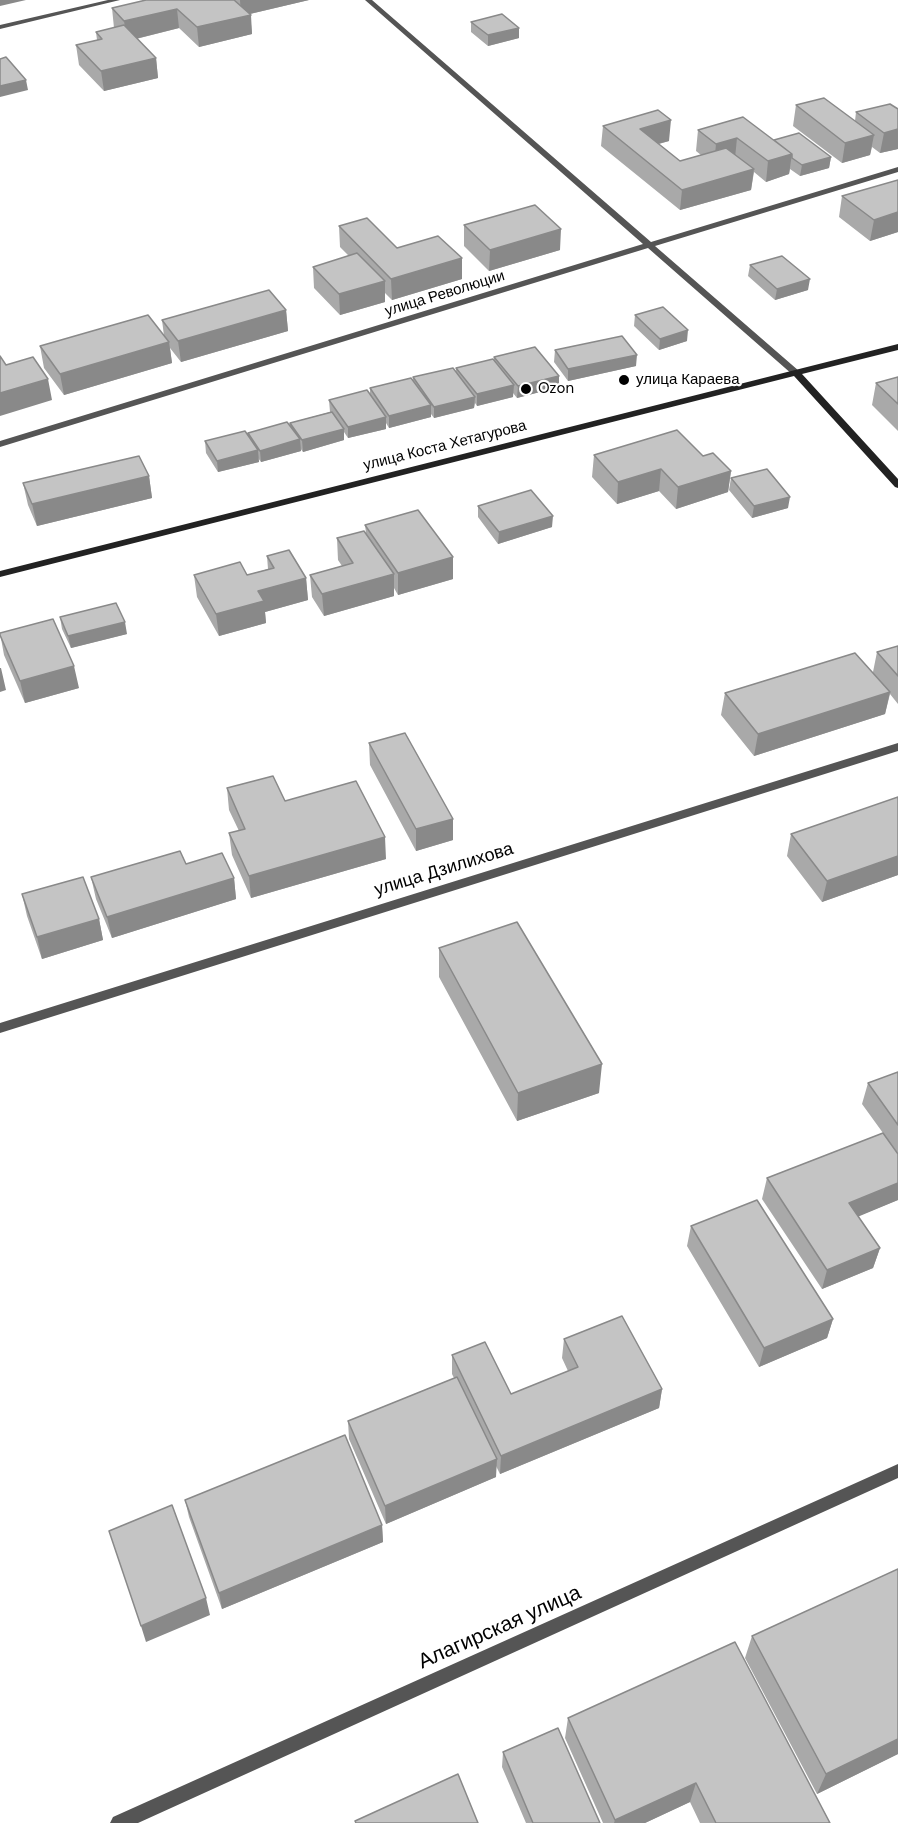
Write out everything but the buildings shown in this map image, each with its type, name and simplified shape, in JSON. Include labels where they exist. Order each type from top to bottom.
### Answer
[{"type":"main road","name":"улица Коста Хетагурова","points":[[0,574],[898,347]]},
{"type":"main road","points":[[796,372],[898,485]]},
{"type":"street","points":[[0,27],[117,0]]},
{"type":"street","points":[[368,0],[796,372]]},
{"type":"street","name":"улица Революции","points":[[0,444],[898,169]]},
{"type":"street","name":"улица Дзилихова","points":[[0,1028],[898,747]]},
{"type":"street","name":"Алагирская улица","points":[[119,1823],[898,1471]]},
{"type":"place","name":"улица Караева","points":[[624,380]]},
{"type":"place","name":"Ozon","points":[[526,389]]}]
